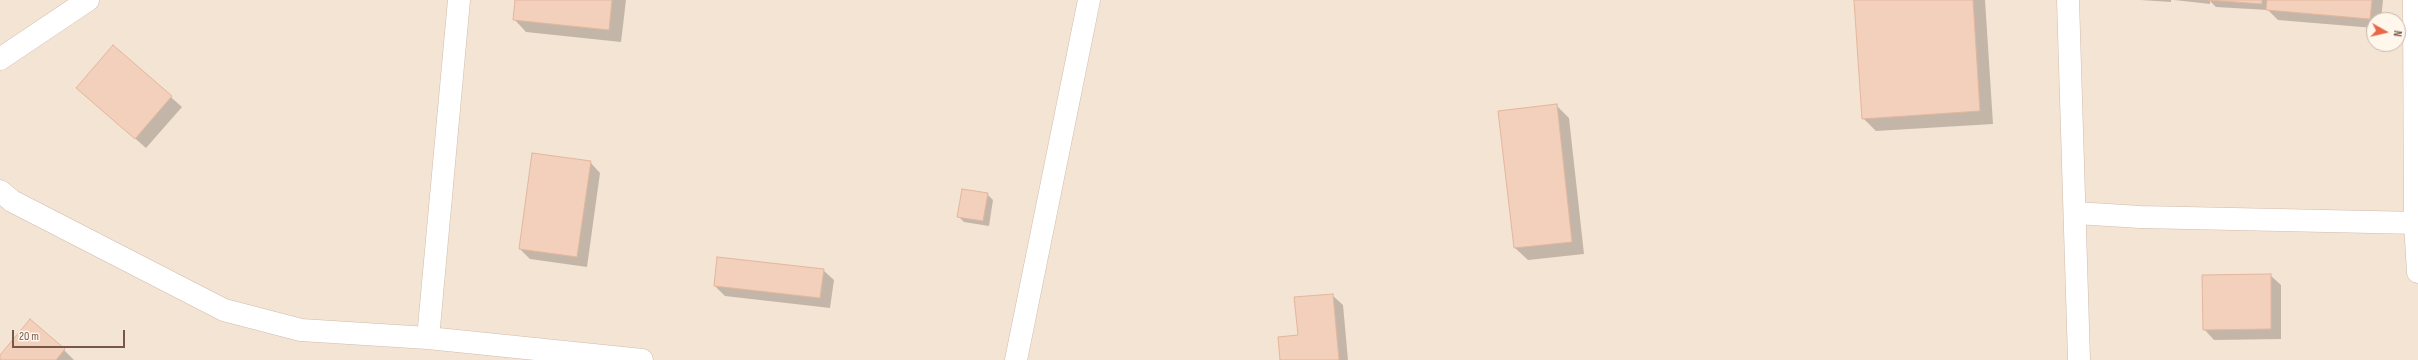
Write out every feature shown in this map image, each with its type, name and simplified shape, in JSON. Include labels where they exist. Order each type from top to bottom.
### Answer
[{"type":"street","points":[[0,59],[88,0]]},
{"type":"street","points":[[428,338],[460,0]]},
{"type":"street","points":[[1016,360],[1089,0]]},
{"type":"street","points":[[2068,0],[2076,213],[2079,360]]},
{"type":"street","points":[[2414,0],[2418,272]]},
{"type":"street","points":[[0,191],[12,201],[224,310],[301,330],[428,338],[642,360]]},
{"type":"street","points":[[2076,213],[2140,217],[2417,223]]},
{"type":"shaded area","points":[[0,0],[2418,0],[2418,360],[0,360]]},
{"type":"building","points":[[515,0],[612,0],[609,30],[513,20]]},
{"type":"building","points":[[1854,0],[1973,0],[1980,111],[1862,119]]},
{"type":"building","points":[[2209,0],[2262,0],[2262,4]]},
{"type":"building","points":[[2267,0],[2372,0],[2371,12],[2366,12],[2366,19],[2266,10]]},
{"type":"building","points":[[113,45],[172,96],[135,139],[76,88]]},
{"type":"building","points":[[1557,104],[1572,242],[1514,248],[1498,111]]},
{"type":"building","points":[[532,153],[591,161],[577,257],[519,249]]},
{"type":"building","points":[[962,189],[988,193],[983,221],[957,217]]},
{"type":"building","points":[[717,257],[824,269],[820,298],[714,286]]},
{"type":"building","points":[[2271,274],[2271,329],[2203,330],[2202,275]]},
{"type":"building","points":[[1333,294],[1339,360],[1280,360],[1278,337],[1298,335],[1294,297]]},
{"type":"building","points":[[30,319],[65,349],[56,360],[0,360],[0,355]]}]
